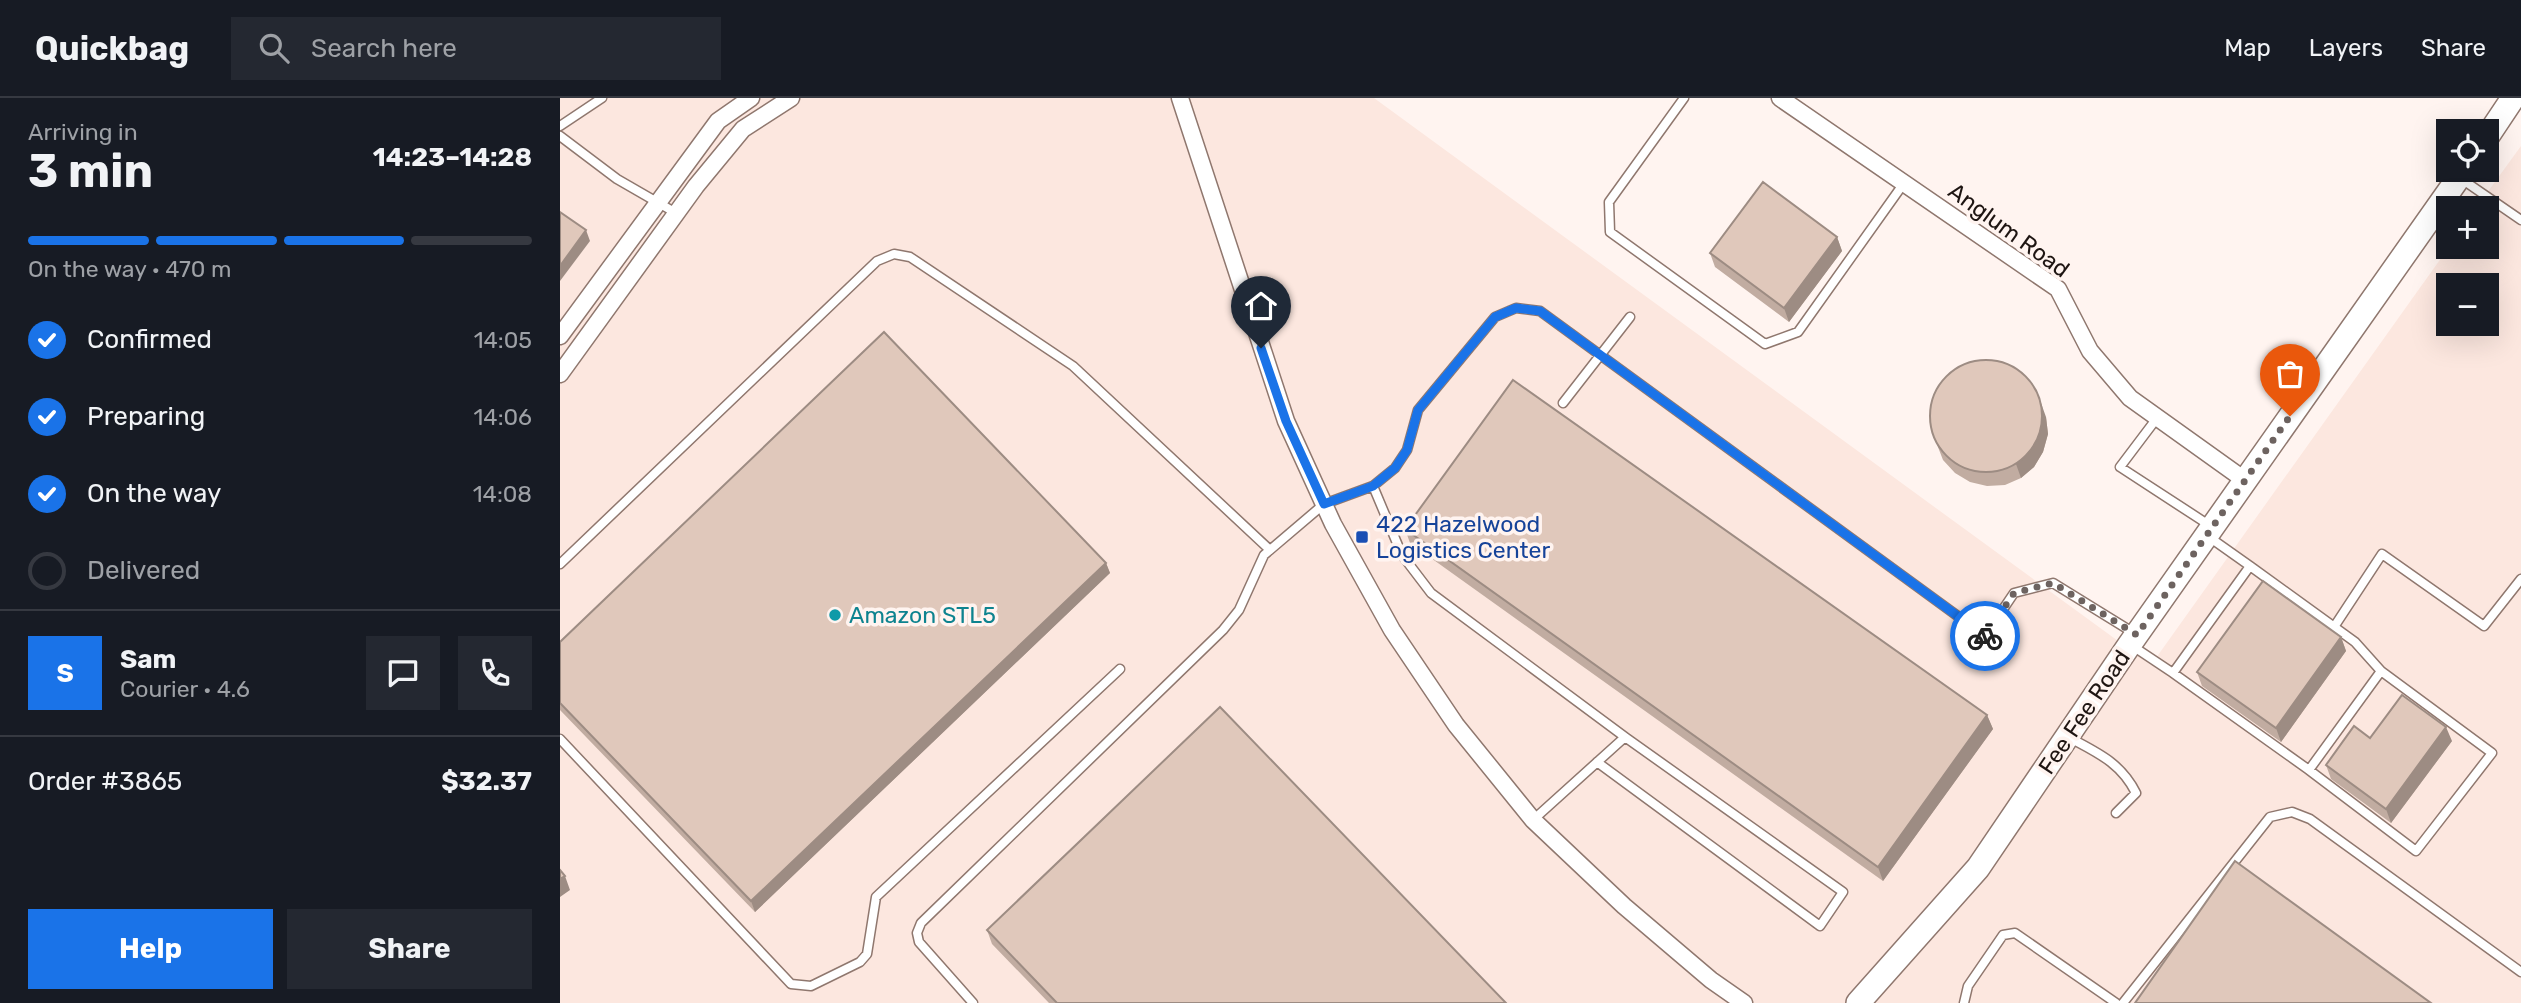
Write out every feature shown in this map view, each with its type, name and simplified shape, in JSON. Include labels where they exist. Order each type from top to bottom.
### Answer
[{"type":"street","points":[[560,336],[718,121],[751,98]]},
{"type":"street","points":[[560,374],[676,214],[743,129],[791,98]]},
{"type":"street","points":[[1180,98],[1286,421],[1324,504],[1392,630],[1456,725],[1534,820],[1624,906],[1711,980],[1744,1003]]},
{"type":"street","name":"Anglum Road","points":[[1780,98],[2058,289],[2090,351],[2130,398],[2245,481]]},
{"type":"street","points":[[2499,119],[2513,98]]},
{"type":"street","name":"Fee Fee Road","points":[[1858,1003],[1978,868],[2455,182]]},
{"type":"lane","points":[[560,126],[602,98]]},
{"type":"lane","points":[[1684,98],[1609,202],[1610,232],[1765,344],[1798,332],[1905,183]]},
{"type":"lane","points":[[560,136],[617,179],[676,214]]},
{"type":"lane","points":[[2472,182],[2521,220]]},
{"type":"lane","points":[[560,564],[877,261],[894,254],[910,257],[1073,366],[1270,550]]},
{"type":"lane","points":[[973,1003],[919,942],[917,933],[921,923],[1223,630],[1239,610],[1264,555],[1324,504],[1373,486],[1395,468],[1407,450],[1418,410],[1495,317],[1516,308],[1540,311],[1985,636],[2014,593],[2053,583],[2134,640],[2173,673],[2416,851],[2492,753],[2381,671],[2356,642],[2250,566],[2210,531],[2120,467],[2157,418]]},
{"type":"lane","points":[[1563,404],[1630,317]]},
{"type":"lane","points":[[1373,486],[1402,555],[1431,593],[1625,737],[1843,892],[1820,926],[1597,762]]},
{"type":"lane","points":[[2334,627],[2382,554],[2484,626],[2521,579]]},
{"type":"lane","points":[[2173,673],[2250,566]]},
{"type":"lane","points":[[560,739],[791,984],[811,986],[860,962],[867,954],[876,897],[1120,669]]},
{"type":"lane","points":[[2309,771],[2381,671]]},
{"type":"lane","points":[[1534,820],[1625,737]]},
{"type":"lane","points":[[2067,737],[2103,756],[2127,775],[2136,793],[2116,813]]},
{"type":"lane","points":[[2123,1003],[2270,817],[2291,812],[2310,819],[2521,972]]},
{"type":"lane","points":[[1964,1003],[1968,986],[2003,935],[2015,933],[2116,1003]]},
{"type":"shaded area","points":[[560,98],[1374,98],[2151,665],[2440,259],[2499,259],[2499,196],[2485,196],[2495,182],[2499,182],[2499,176],[2521,146],[2521,1003],[560,1003]]},
{"type":"building","points":[[1763,182],[1837,237],[1784,308],[1710,253]]},
{"type":"building","points":[[560,212],[586,230],[560,266]]},
{"type":"building","name":"Amazon STL5","points":[[884,332],[1106,563],[751,901],[560,703],[560,642]]},
{"type":"building","points":[[1986,360],[2007,364],[2026,376],[2038,395],[2042,416],[2038,437],[2026,456],[2007,468],[1986,472],[1965,468],[1946,456],[1934,437],[1930,416],[1934,395],[1946,376],[1965,364]]},
{"type":"building","points":[[1513,380],[1987,715],[1878,867],[1405,529]]},
{"type":"building","points":[[2263,581],[2341,637],[2276,728],[2197,672]]},
{"type":"building","points":[[2402,695],[2446,727],[2386,809],[2326,765],[2354,726],[2370,738]]},
{"type":"building","points":[[1220,707],[1506,1003],[1057,1003],[987,930]]},
{"type":"building","points":[[2235,861],[2431,1003],[2135,1003]]},
{"type":"way so far","points":[[1985,636],[2014,593],[2053,583],[2137,635],[2290,416]]},
{"type":"place","name":"422 Hazelwood Logistics Center","points":[[1362,537]]},
{"type":"place","name":"Amazon STL5","points":[[835,615]]},
{"type":"route","points":[[1261,348],[1286,421],[1324,504],[1373,486],[1395,468],[1407,450],[1418,410],[1495,317],[1516,308],[1540,311],[1985,636]]}]
